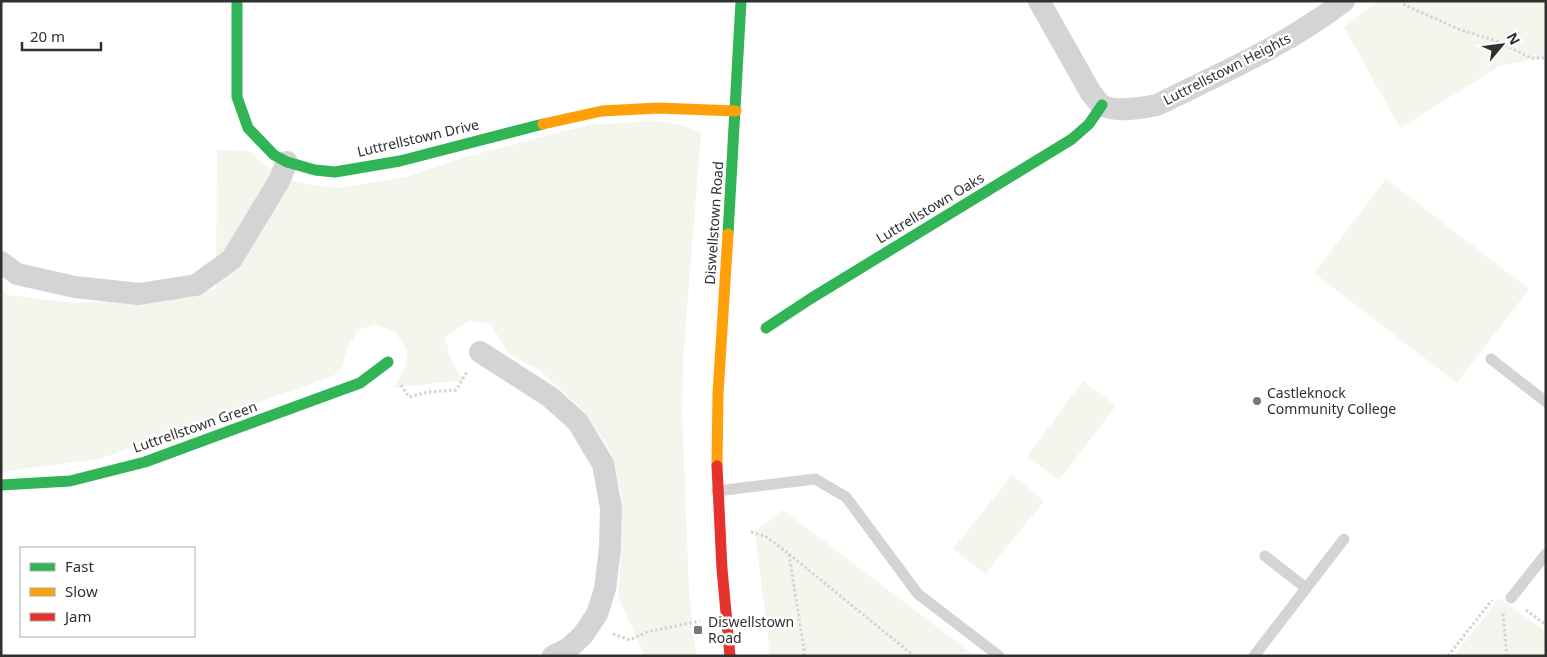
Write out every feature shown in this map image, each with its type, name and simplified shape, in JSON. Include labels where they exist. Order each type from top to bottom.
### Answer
[{"type":"street","name":"Luttrellstown Drive","points":[[237,1],[237,97],[248,128],[274,155],[287,162],[315,170],[335,172],[400,160],[554,121],[602,111],[658,108],[736,111]]},
{"type":"street","name":"Diswellstown Road","points":[[730,656],[717,491],[717,423],[741,1]]},
{"type":"street","points":[[1039,1],[1091,93],[1102,105]]},
{"type":"street","name":"Luttrellstown Heights","points":[[1102,105],[1134,109],[1157,105],[1289,39],[1344,1]]},
{"type":"street","name":"Luttrellstown Oaks","points":[[766,328],[810,299],[1072,139],[1089,124],[1102,105]]},
{"type":"street","points":[[1,262],[17,274],[75,287],[140,294],[196,285],[232,259],[278,181],[287,162]]},
{"type":"street","points":[[480,352],[550,397],[578,422],[603,464],[611,508],[610,548],[605,589],[597,614],[583,635],[569,648],[553,656]]},
{"type":"street","name":"Luttrellstown Green","points":[[1,485],[70,481],[145,462],[360,383],[388,362]]},
{"type":"lane","points":[[1491,359],[1546,402]]},
{"type":"lane","points":[[717,491],[815,479],[846,497],[918,594],[999,656]]},
{"type":"lane","points":[[1254,656],[1344,539]]},
{"type":"lane","points":[[1511,598],[1546,554]]},
{"type":"lane","points":[[1265,556],[1306,588]]},
{"type":"path","points":[[1399,1],[1461,30],[1496,41],[1531,58],[1546,58]]},
{"type":"path","points":[[388,362],[409,397],[428,392],[456,390],[480,352]]},
{"type":"path","points":[[751,532],[765,536],[789,554],[914,656]]},
{"type":"path","points":[[789,554],[805,656]]},
{"type":"path","points":[[1500,590],[1546,625]]},
{"type":"path","points":[[1448,656],[1500,590]]},
{"type":"path","points":[[1500,590],[1507,656]]},
{"type":"path","points":[[593,620],[612,634],[630,640],[647,632],[726,617]]},
{"type":"shaded area","points":[[1378,1],[1546,1],[1546,57],[1500,66],[1400,128],[1344,27]]},
{"type":"shaded area","points":[[653,121],[684,126],[701,133],[683,361],[682,413],[689,590],[696,656],[645,656],[618,597],[622,538],[621,493],[610,451],[586,413],[539,370],[508,353],[491,324],[469,321],[445,337],[454,365],[464,380],[394,388],[406,365],[407,350],[395,332],[374,324],[359,330],[347,347],[342,368],[333,376],[99,459],[1,472],[1,290],[8,295],[73,303],[188,298],[216,288],[217,150],[250,151],[260,162],[297,183],[337,188],[405,177],[465,157],[588,125]]},
{"type":"shaded area","points":[[1386,179],[1529,289],[1457,383],[1314,273]]},
{"type":"shaded area","points":[[1083,381],[1116,406],[1059,480],[1027,456]]},
{"type":"shaded area","points":[[1012,475],[1044,501],[985,574],[953,549]]},
{"type":"shaded area","points":[[783,510],[975,656],[770,656],[755,531]]},
{"type":"shaded area","points":[[1499,598],[1546,632],[1546,656],[1454,656]]},
{"type":"traffic: fast","points":[[237,1],[237,97],[248,128],[274,155],[287,162],[315,170],[335,172],[400,161],[543,124]]},
{"type":"traffic: fast","points":[[728,234],[741,1]]},
{"type":"traffic: fast","points":[[766,328],[810,299],[1072,139],[1089,124],[1102,105]]},
{"type":"traffic: fast","points":[[1,485],[70,481],[145,462],[360,383],[388,362]]},
{"type":"traffic: slow","points":[[543,124],[602,111],[658,108],[736,111]]},
{"type":"traffic: slow","points":[[717,466],[718,394],[728,234]]},
{"type":"traffic: jam","points":[[717,466],[722,569],[730,656]]},
{"type":"place","name":"Castleknock Community College","points":[[1257,401]]},
{"type":"place","name":"Diswellstown Road","points":[[698,630]]}]
